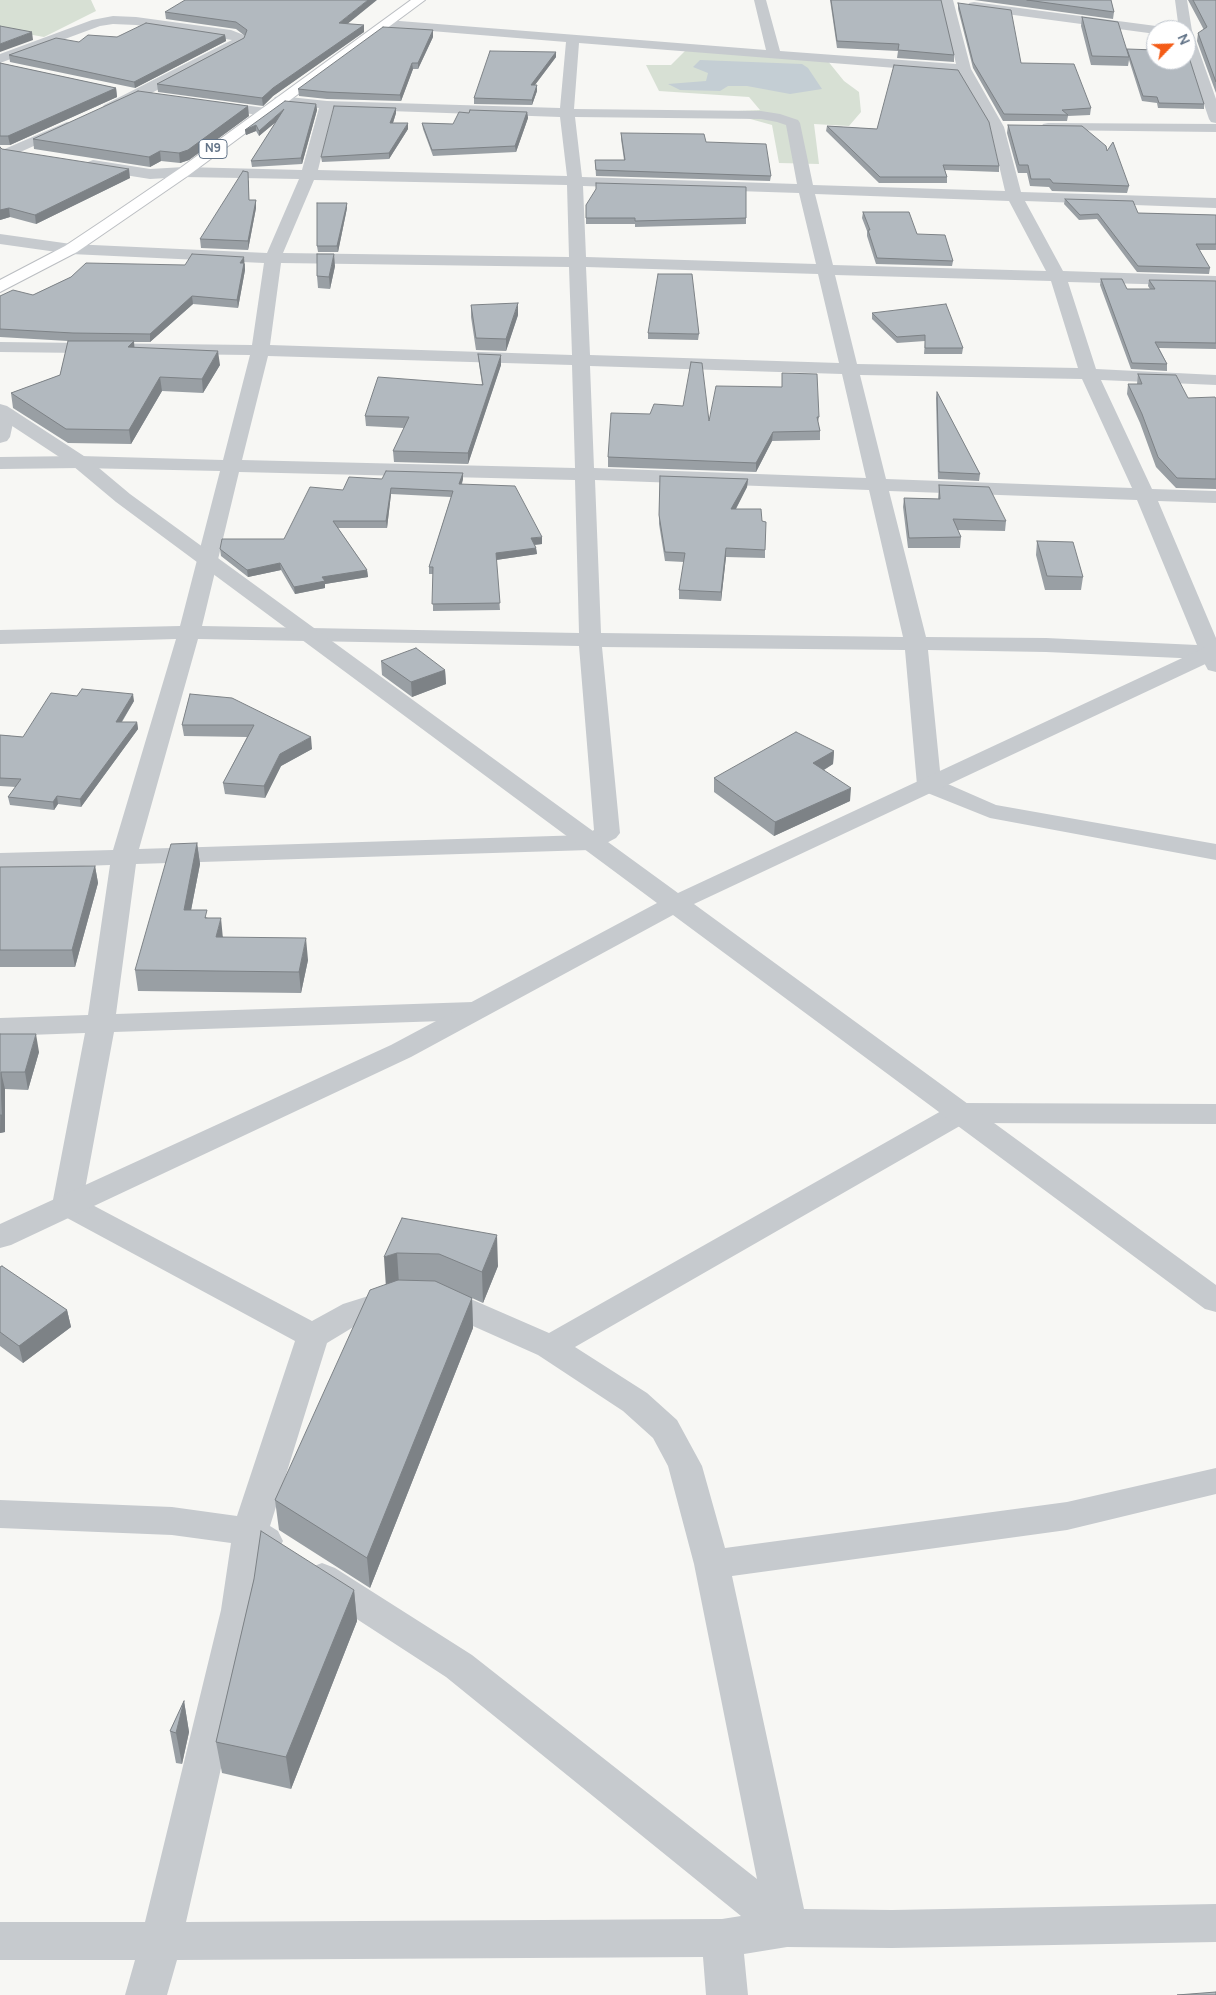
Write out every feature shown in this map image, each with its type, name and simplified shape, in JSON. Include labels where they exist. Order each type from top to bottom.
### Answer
[{"type":"main road","name":"N9","points":[[0,287],[70,249],[184,172],[419,0]]},
{"type":"street","points":[[760,0],[774,54]]},
{"type":"street","points":[[1181,0],[1184,20]]},
{"type":"street","points":[[1146,29],[942,1],[964,69],[997,127],[1014,195],[1058,277],[1089,374],[1145,495],[1215,656]]},
{"type":"street","points":[[3,64],[97,23],[113,20],[136,21],[231,34],[239,38],[238,42],[138,95],[4,153]]},
{"type":"street","points":[[387,24],[964,69]]},
{"type":"street","points":[[0,861],[590,842],[607,833],[590,640],[575,181],[567,113],[573,40]]},
{"type":"street","points":[[1196,62],[1216,119]]},
{"type":"street","points":[[119,91],[157,98]]},
{"type":"street","points":[[280,100],[327,105],[567,113],[761,115],[780,118],[793,123],[806,189],[916,644],[929,785]]},
{"type":"street","points":[[197,103],[266,112]]},
{"type":"street","points":[[67,1205],[101,1024],[124,857],[189,632],[260,350],[273,258],[309,174],[327,105]]},
{"type":"street","points":[[997,127],[1016,127]]},
{"type":"street","points":[[1036,127],[1216,128]]},
{"type":"street","points":[[4,153],[39,156]]},
{"type":"street","points":[[76,162],[150,174],[184,172],[309,174],[575,181],[1216,203]]},
{"type":"street","points":[[0,239],[70,249],[273,258],[577,262],[1216,281]]},
{"type":"street","points":[[0,347],[260,350],[849,369],[1089,374],[1216,380]]},
{"type":"street","points":[[2,420],[80,462],[123,498],[1216,1301]]},
{"type":"street","points":[[0,463],[80,462],[584,474],[1216,497]]},
{"type":"street","points":[[0,637],[189,632],[590,640],[1046,645],[1215,656]]},
{"type":"street","points":[[0,1237],[401,1051],[674,904],[929,785],[1215,656]]},
{"type":"street","points":[[929,785],[990,811],[1216,852]]},
{"type":"street","points":[[0,1027],[472,1012]]},
{"type":"street","points":[[550,1347],[960,1113],[1216,1114]]},
{"type":"street","points":[[67,1205],[313,1336]]},
{"type":"street","points":[[146,1995],[161,1941],[238,1610],[250,1532],[313,1336],[354,1312],[399,1297],[441,1298],[550,1347],[635,1402],[665,1429],[685,1466],[712,1564],[787,1928]]},
{"type":"street","points":[[712,1564],[1067,1516],[1216,1481]]},
{"type":"street","points":[[0,1514],[172,1521],[250,1532],[459,1666],[787,1928]]},
{"type":"street","points":[[0,1941],[722,1938],[787,1928],[892,1929],[1216,1924]]},
{"type":"street","points":[[722,1938],[727,1995]]},
{"type":"shaded area","points":[[0,0],[91,0],[96,11],[44,37],[0,29]]},
{"type":"shaded area","points":[[688,48],[827,60],[844,81],[859,92],[861,112],[849,126],[814,124],[819,164],[779,163],[772,125],[736,115],[738,111],[760,110],[749,97],[659,91],[646,65],[671,65]]},
{"type":"shaded area","points":[[700,60],[802,64],[808,68],[822,89],[790,94],[747,86],[728,86],[720,91],[680,90],[668,84],[706,81],[708,73],[693,67]]},
{"type":"building","points":[[185,0],[368,0],[339,23],[364,25],[273,88],[262,98],[157,84],[244,38],[247,30],[236,22],[165,12]]},
{"type":"building","points":[[831,0],[941,0],[954,55],[898,50],[899,44],[837,41]]},
{"type":"building","points":[[1027,0],[1111,0],[1114,12]]},
{"type":"building","points":[[1193,0],[1216,0],[1216,82],[1198,33],[1207,27]]},
{"type":"building","points":[[958,3],[1011,10],[1021,63],[1074,64],[1091,108],[1062,110],[1068,115],[1004,114],[973,62]]},
{"type":"building","points":[[1082,17],[1118,22],[1129,57],[1092,56]]},
{"type":"building","points":[[146,23],[225,35],[134,82],[9,55],[56,38],[79,42],[88,35],[117,37]]},
{"type":"building","points":[[0,26],[32,32],[0,44]]},
{"type":"building","points":[[383,27],[433,30],[418,63],[412,63],[400,95],[298,89]]},
{"type":"building","points":[[1127,49],[1146,50],[1146,70],[1193,70],[1204,104],[1159,103],[1157,97],[1143,96]]},
{"type":"building","points":[[490,51],[556,52],[531,85],[537,85],[532,100],[474,98]]},
{"type":"building","points":[[0,63],[116,88],[8,136],[0,136]]},
{"type":"building","points":[[894,65],[958,70],[989,122],[999,166],[943,165],[947,177],[880,177],[827,126],[877,129]]},
{"type":"building","points":[[138,91],[248,106],[188,150],[179,153],[160,151],[149,157],[33,139]]},
{"type":"building","points":[[285,101],[316,104],[301,158],[251,161],[284,109],[259,131],[256,125],[245,130]]},
{"type":"building","points":[[334,106],[396,108],[390,123],[408,123],[389,153],[321,157]]},
{"type":"building","points":[[470,110],[527,112],[515,146],[432,150],[422,123],[453,124],[459,112],[469,113]]},
{"type":"building","points":[[1008,125],[1082,126],[1106,146],[1107,151],[1113,142],[1129,186],[1053,183],[1050,179],[1031,179],[1028,165],[1019,165]]},
{"type":"building","points":[[621,133],[704,134],[706,142],[766,144],[771,176],[596,170],[595,160],[625,160]]},
{"type":"building","points":[[0,147],[2,149],[129,169],[35,215],[9,208],[0,210]]},
{"type":"building","points":[[243,171],[248,172],[249,200],[256,200],[248,241],[200,239]]},
{"type":"building","points":[[596,183],[746,187],[746,218],[635,221],[635,218],[586,218],[586,205],[596,189]]},
{"type":"building","points":[[1065,199],[1133,201],[1138,213],[1216,215],[1216,244],[1196,244],[1210,268],[1138,266],[1098,214],[1080,215]]},
{"type":"building","points":[[317,203],[347,203],[337,246],[317,246]]},
{"type":"building","points":[[863,212],[909,212],[917,234],[945,235],[953,261],[877,258]]},
{"type":"building","points":[[192,254],[244,257],[240,263],[244,263],[237,300],[192,296],[150,334],[73,333],[0,329],[0,296],[13,290],[33,295],[71,277],[86,263],[185,265]]},
{"type":"building","points":[[317,254],[334,254],[329,277],[317,276]]},
{"type":"building","points":[[658,274],[692,274],[699,334],[648,333]]},
{"type":"building","points":[[1101,279],[1122,279],[1127,289],[1155,289],[1149,280],[1216,281],[1216,343],[1155,342],[1167,364],[1132,363]]},
{"type":"building","points":[[518,303],[506,339],[476,338],[471,305]]},
{"type":"building","points":[[946,304],[963,348],[925,348],[925,335],[897,337],[872,313]]},
{"type":"building","points":[[68,341],[134,341],[128,347],[218,351],[202,379],[160,377],[129,430],[66,429],[11,393],[60,375]]},
{"type":"building","points":[[478,354],[501,355],[468,453],[393,451],[409,417],[365,416],[378,377],[483,385]]},
{"type":"building","points":[[691,362],[702,363],[709,421],[716,386],[782,387],[782,373],[817,374],[819,417],[817,417],[820,431],[773,432],[756,463],[608,457],[611,413],[650,414],[654,404],[683,406]]},
{"type":"building","points":[[1138,374],[1176,375],[1188,398],[1215,397],[1216,479],[1177,478],[1158,457],[1142,414],[1128,384],[1142,384]]},
{"type":"building","points":[[937,392],[980,474],[939,472]]},
{"type":"building","points":[[386,471],[463,473],[459,484],[515,486],[542,537],[531,538],[536,548],[496,553],[500,603],[432,604],[433,567],[429,567],[453,491],[391,488],[386,521],[333,521],[367,570],[322,577],[325,581],[294,587],[280,563],[247,570],[220,549],[222,539],[284,539],[310,487],[343,490],[349,477],[382,479]]},
{"type":"building","points":[[660,476],[748,479],[731,509],[761,509],[762,521],[766,522],[765,550],[726,548],[721,592],[679,590],[685,553],[665,552],[659,515]]},
{"type":"building","points":[[939,485],[989,487],[1006,521],[953,519],[961,537],[909,538],[904,498],[940,499]]},
{"type":"building","points":[[1037,541],[1073,542],[1083,577],[1047,576]]},
{"type":"building","points":[[416,648],[445,670],[411,682],[381,661]]},
{"type":"building","points":[[82,689],[133,694],[116,722],[137,722],[80,799],[57,796],[53,802],[8,797],[21,779],[0,778],[0,735],[23,737],[51,693],[77,696]]},
{"type":"building","points":[[190,694],[232,698],[311,737],[280,754],[264,786],[223,783],[254,725],[182,725]]},
{"type":"building","points":[[796,732],[834,751],[813,763],[851,788],[775,822],[714,778]]},
{"type":"building","points":[[197,843],[184,910],[207,910],[205,918],[221,918],[216,937],[306,938],[299,972],[135,970],[171,844]]},
{"type":"building","points":[[95,866],[72,950],[0,950],[0,867]]},
{"type":"building","points":[[0,1034],[36,1034],[25,1072],[1,1072],[2,1115],[0,1115]]},
{"type":"building","points":[[402,1218],[497,1235],[482,1272],[439,1254],[397,1253],[384,1257]]},
{"type":"building","points":[[2,1266],[67,1310],[19,1346],[0,1332],[0,1267]]},
{"type":"building","points":[[398,1280],[435,1281],[472,1298],[367,1558],[275,1500],[370,1290]]},
{"type":"building","points":[[261,1531],[354,1590],[286,1757],[216,1742],[254,1579]]},
{"type":"building","points":[[184,1701],[176,1733],[170,1731]]},
{"type":"building","points":[[1216,1992],[1216,1995],[1177,1995]]}]
